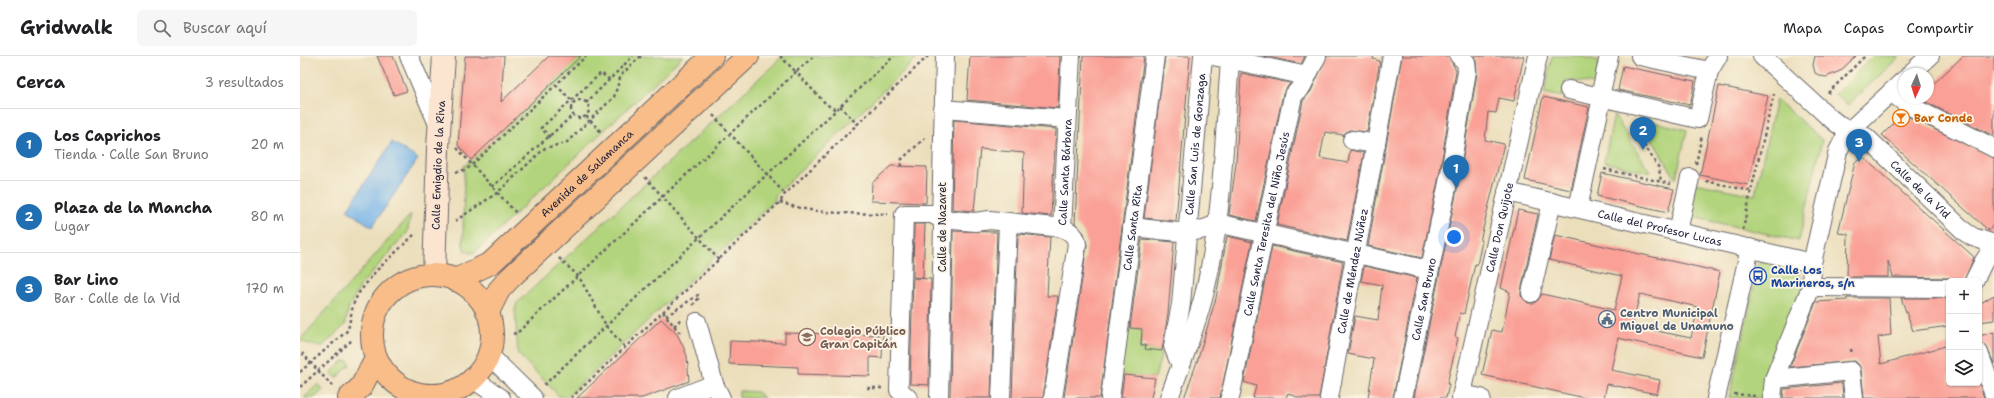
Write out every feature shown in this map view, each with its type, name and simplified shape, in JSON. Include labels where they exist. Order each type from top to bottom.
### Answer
[{"type":"main road","name":"Avenida de Salamanca","points":[[455,280],[491,263],[712,56]]},
{"type":"main road","points":[[679,120],[719,66],[730,56]]},
{"type":"main road","points":[[488,312],[499,290],[510,278],[748,56]]},
{"type":"main road","name":"Calle Emigdio de la Riva","points":[[434,275],[444,67]]},
{"type":"main road","points":[[434,275],[455,280],[469,288],[480,299],[488,312],[492,334],[489,355],[482,368],[473,379],[453,392],[417,396],[396,384],[385,373],[376,359],[372,342],[373,321],[381,302],[395,287],[414,277],[434,275]]},
{"type":"main road","points":[[342,394],[361,387],[376,359]]},
{"type":"street","points":[[409,56],[440,129]]},
{"type":"street","name":"Calle de Nazaret","points":[[939,398],[944,225],[941,219],[945,56]]},
{"type":"street","name":"Calle Santa Bárbara","points":[[1053,398],[1077,244],[1077,239],[1071,232],[1062,228],[1071,56]]},
{"type":"street","name":"Calle Santa Rita","points":[[1110,398],[1155,56]]},
{"type":"street","name":"Calle San Luis de Gonzaga","points":[[1182,362],[1178,359],[1173,346],[1181,304],[1203,56]]},
{"type":"street","name":"Calle Santa Teresita del Niño Jesús","points":[[1230,398],[1292,96],[1302,86],[1317,56]]},
{"type":"street","name":"Calle de Méndez Núñez","points":[[1329,398],[1392,56]]},
{"type":"street","name":"Calle Don Quijote","points":[[1461,396],[1538,56]]},
{"type":"street","points":[[1578,208],[1609,56]]},
{"type":"street","points":[[1569,90],[1600,102],[1698,119],[1714,63],[1640,56]]},
{"type":"street","points":[[1762,56],[1830,118],[1848,132]]},
{"type":"street","points":[[1917,68],[1930,56]]},
{"type":"street","name":"Calle San Bruno","points":[[1403,398],[1450,173],[1468,66],[1462,57]]},
{"type":"street","points":[[1169,398],[1194,332],[1204,294],[1217,223],[1222,58],[1307,76]]},
{"type":"street","points":[[417,74],[426,79],[435,80],[444,67]]},
{"type":"street","points":[[1768,397],[1811,287],[1812,263],[1838,151],[1848,132],[1898,86]]},
{"type":"street","points":[[1891,92],[1908,105],[1994,148]]},
{"type":"street","points":[[943,109],[1067,119]]},
{"type":"street","name":"Calle de la Vid","points":[[1848,132],[1866,137],[1965,232],[1973,237],[1994,245]]},
{"type":"street","points":[[1352,140],[1376,144]]},
{"type":"street","points":[[1678,231],[1690,181]]},
{"type":"street","name":"Calle del Profesor Lucas","points":[[1507,192],[1812,263]]},
{"type":"street","points":[[1531,292],[1552,202]]},
{"type":"street","points":[[898,392],[904,214],[932,214],[941,219],[975,222],[990,220],[1062,228]]},
{"type":"street","points":[[1001,398],[1008,222]]},
{"type":"street","points":[[1217,223],[1429,270]]},
{"type":"street","name":"Calle San Luis de Gonzaga","points":[[1187,232],[1208,229],[1217,223]]},
{"type":"street","points":[[1132,227],[1187,232]]},
{"type":"street","points":[[1976,278],[1994,245]]},
{"type":"street","points":[[1716,398],[1750,248]]},
{"type":"street","points":[[1811,287],[1946,288]]},
{"type":"street","points":[[678,398],[717,391],[697,322]]},
{"type":"street","points":[[489,355],[538,392]]},
{"type":"street","points":[[1982,361],[1994,395]]},
{"type":"street","points":[[1774,379],[1851,371],[1854,398]]},
{"type":"street","points":[[473,379],[501,398]]},
{"type":"street","points":[[1461,396],[1480,398]]},
{"type":"path","points":[[456,172],[467,169],[472,165],[586,56]]},
{"type":"path","points":[[586,103],[633,56]]},
{"type":"path","points":[[451,222],[497,192],[545,148],[566,143],[614,97],[621,75],[641,56]]},
{"type":"path","points":[[780,56],[826,104],[836,110]]},
{"type":"path","points":[[513,333],[516,334],[579,277],[814,56]]},
{"type":"path","points":[[538,392],[700,237],[894,56]]},
{"type":"path","points":[[571,398],[780,202],[786,194],[928,56]]},
{"type":"path","points":[[1828,93],[1865,56]]},
{"type":"path","points":[[550,137],[541,128],[601,73],[610,80]]},
{"type":"path","points":[[556,85],[574,103]]},
{"type":"path","points":[[1743,229],[1774,94]]},
{"type":"path","points":[[580,100],[586,103],[590,109],[586,116],[580,118],[573,115],[571,110],[574,103],[580,100]]},
{"type":"path","points":[[840,106],[857,124]]},
{"type":"path","points":[[492,187],[573,115]]},
{"type":"path","points":[[586,116],[603,134]]},
{"type":"path","points":[[715,117],[786,194]]},
{"type":"path","points":[[1639,122],[1638,136],[1659,168],[1661,182]]},
{"type":"path","points":[[1690,181],[1702,131]]},
{"type":"path","points":[[901,166],[902,160],[930,134]]},
{"type":"path","points":[[456,147],[517,214]]},
{"type":"path","points":[[1587,165],[1661,182],[1690,181],[1752,191]]},
{"type":"path","points":[[648,180],[719,260]]},
{"type":"path","points":[[780,202],[798,209],[836,213],[904,214]]},
{"type":"path","points":[[300,372],[348,330],[353,305],[358,294],[376,271],[416,232],[421,230]]},
{"type":"path","points":[[557,256],[579,277],[607,327],[625,347]]},
{"type":"path","points":[[663,312],[674,326]]},
{"type":"path","points":[[300,387],[352,340]]},
{"type":"path","points":[[302,353],[342,394]]},
{"type":"path","points":[[867,388],[898,392]]},
{"type":"path","points":[[1737,395],[1768,397]]},
{"type":"green space","points":[[581,56],[683,56],[475,252],[471,253],[465,251],[463,245],[464,166]]},
{"type":"green space","points":[[783,56],[919,56],[776,195],[774,201],[567,397],[559,396],[518,354],[515,309],[517,303]]},
{"type":"green space","points":[[1552,56],[1579,56],[1600,61],[1595,84],[1566,80],[1562,97],[1544,93]]},
{"type":"green space","points":[[1873,56],[1900,56],[1848,105],[1835,94]]},
{"type":"green space","points":[[1776,99],[1822,140],[1799,241],[1688,216],[1694,183],[1755,195]]},
{"type":"green space","points":[[1614,115],[1651,173],[1604,162]]},
{"type":"green space","points":[[1639,118],[1687,130],[1676,179]]},
{"type":"green space","points":[[411,214],[407,233],[361,285],[349,307],[345,325],[323,346],[311,345],[300,340]]},
{"type":"green space","points":[[1764,260],[1783,264],[1794,269],[1801,277],[1803,284],[1767,398],[1729,398],[1759,263]]},
{"type":"green space","points":[[1124,327],[1143,329],[1140,348],[1162,351],[1155,378],[1118,375]]},
{"type":"green space","points":[[343,361],[349,361],[350,365],[336,378],[331,373]]},
{"type":"green space","points":[[318,384],[323,390],[314,398],[304,398]]},
{"type":"green space","points":[[739,391],[757,392],[764,398],[739,398]]},
{"type":"water","points":[[392,142],[418,159],[372,227],[347,210]]},
{"type":"building","points":[[377,56],[393,56],[407,91],[394,95]]},
{"type":"building","points":[[465,56],[504,56],[501,102],[549,56],[581,56],[471,160],[458,145]]},
{"type":"building","points":[[970,56],[1060,56],[1058,108],[967,100]]},
{"type":"building","points":[[1083,56],[1144,56],[1100,398],[1064,398],[1087,245],[1084,233],[1075,223]]},
{"type":"building","points":[[1165,56],[1190,56],[1176,221],[1144,218]]},
{"type":"building","points":[[1263,56],[1305,56],[1301,64]]},
{"type":"building","points":[[1327,56],[1374,56],[1373,59],[1380,61],[1367,132],[1349,130],[1343,135],[1325,132],[1320,158],[1348,163],[1350,150],[1364,153],[1347,241],[1277,225],[1303,101],[1311,91]]},
{"type":"building","points":[[1402,56],[1449,56],[1456,71],[1440,171],[1422,258],[1368,246]]},
{"type":"building","points":[[1474,56],[1524,56],[1514,101],[1499,98],[1496,113],[1488,112],[1485,140],[1504,144],[1480,241],[1482,241],[1477,265],[1475,264],[1464,314],[1460,313],[1455,337],[1458,338],[1447,384],[1449,384],[1446,398],[1414,398],[1460,175],[1477,73]]},
{"type":"building","points":[[1815,56],[1856,56],[1840,71],[1826,77],[1815,73],[1813,65]]},
{"type":"building","points":[[1963,56],[1994,56],[1994,136],[1930,104],[1934,104],[1934,83]]},
{"type":"building","points":[[1623,66],[1695,81],[1690,105],[1618,90]]},
{"type":"building","points":[[1241,73],[1290,83],[1283,94],[1256,221],[1229,215],[1236,163]]},
{"type":"building","points":[[1719,86],[1768,96],[1748,185],[1700,175]]},
{"type":"building","points":[[1543,97],[1589,107],[1571,190],[1525,180]]},
{"type":"building","points":[[1903,114],[1994,158],[1994,223],[1989,231],[1882,135]]},
{"type":"building","points":[[954,120],[1056,129],[1051,216],[1022,213],[1024,153],[980,149],[974,211],[952,209]]},
{"type":"building","points":[[1864,158],[1974,257],[1965,278],[1893,277],[1888,261],[1888,277],[1847,277],[1848,234],[1838,233],[1855,162]]},
{"type":"building","points":[[891,166],[927,167],[926,203],[871,201],[872,183]]},
{"type":"building","points":[[1602,173],[1674,189],[1668,212],[1597,196]]},
{"type":"building","points":[[1518,210],[1538,214],[1521,291],[1521,296],[1528,303],[1534,303],[1542,294],[1614,310],[1622,276],[1549,260],[1555,235],[1720,272],[1702,357],[1618,338],[1611,370],[1660,380],[1657,394],[1607,384],[1604,398],[1585,398],[1482,375],[1492,330],[1502,332],[1510,292],[1501,288]],"holes":[[[1640,294],[1698,307],[1691,338],[1632,326]]]},
{"type":"building","points":[[914,224],[925,224],[923,278],[913,277]]},
{"type":"building","points":[[953,231],[997,232],[991,398],[950,398]]},
{"type":"building","points":[[1018,234],[1050,237],[1047,296],[1058,296],[1043,398],[1012,398]]},
{"type":"building","points":[[1227,236],[1252,242],[1220,398],[1184,398],[1197,362],[1216,298]]},
{"type":"building","points":[[1142,239],[1174,242],[1168,313],[1162,351],[1145,349],[1146,345],[1141,345],[1142,329],[1130,328]]},
{"type":"building","points":[[1272,246],[1343,262],[1319,398],[1299,398],[1288,393],[1286,398],[1253,398],[1256,386],[1244,382]]},
{"type":"building","points":[[1364,266],[1417,278],[1393,398],[1368,398],[1374,359],[1348,354],[1355,316],[1378,320],[1382,285],[1361,281]]},
{"type":"building","points":[[913,278],[931,279],[929,385],[910,384]]},
{"type":"building","points":[[1994,295],[1994,320],[1982,322],[1982,302]]},
{"type":"building","points":[[1847,298],[1889,298],[1891,335],[1878,337],[1881,364],[1946,346],[1946,386],[1980,386],[1984,398],[1864,398],[1861,370],[1855,361],[1790,367],[1816,302],[1847,300]]},
{"type":"building","points":[[1901,298],[1946,298],[1946,326],[1913,331]]},
{"type":"building","points":[[661,319],[677,334],[683,346],[687,356],[689,381],[642,398],[577,398]]},
{"type":"building","points":[[1994,332],[1994,364],[1986,345],[1982,344],[1982,335]]},
{"type":"building","points":[[785,333],[883,335],[882,358],[870,357],[870,376],[798,374],[798,367],[729,364],[730,341],[785,343]]},
{"type":"building","points":[[1124,375],[1155,378],[1151,398],[1121,398]]},
{"type":"building","points":[[1842,383],[1843,398],[1783,398],[1784,389]]},
{"type":"place","name":"Bar Conde","points":[[1901,118]]},
{"type":"place","name":"Plaza de la Mancha","points":[[1643,150]]},
{"type":"place","name":"Bar Lino","points":[[1859,162]]},
{"type":"place","name":"Los Caprichos","points":[[1456,188]]},
{"type":"place","name":"Calle Los Marineros, s/n","points":[[1758,276]]},
{"type":"place","name":"Centro Municipal Miguel de Unamuno","points":[[1607,319]]},
{"type":"place","name":"Colegio Público Gran Capitán","points":[[807,337]]}]
